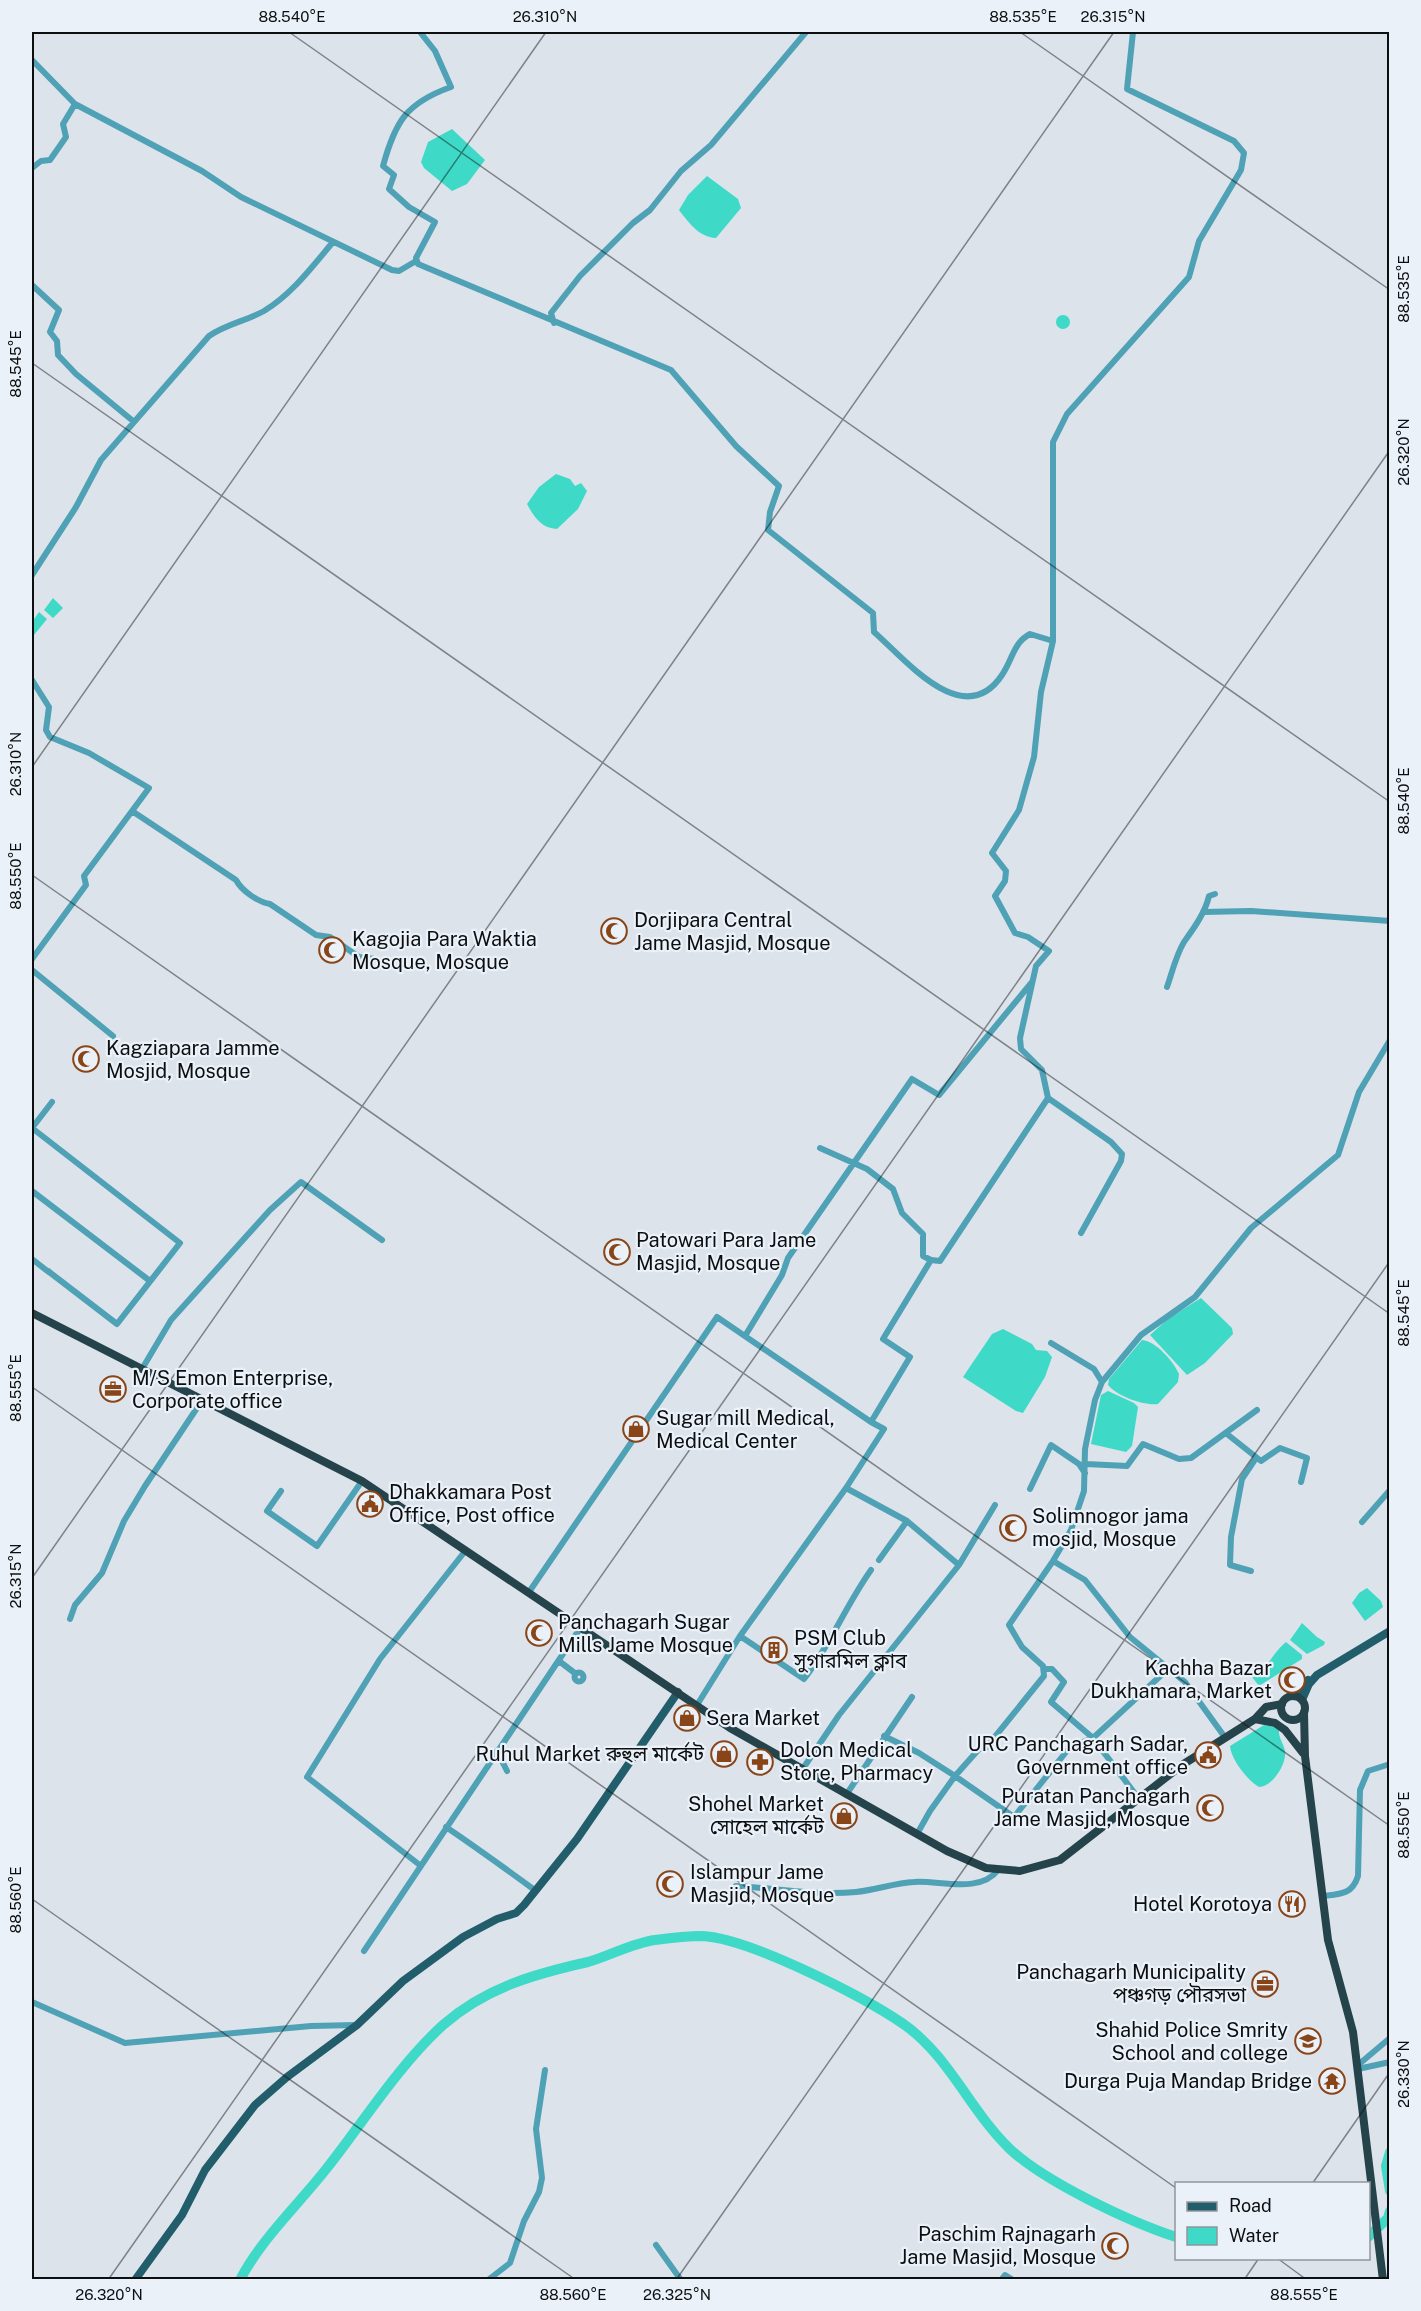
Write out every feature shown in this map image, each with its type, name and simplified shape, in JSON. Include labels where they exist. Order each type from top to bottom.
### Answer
[{"type":"highway","points":[[32,1313],[362,1481],[697,1706],[802,1770],[961,1858],[998,1870],[1030,1869],[1060,1860],[1224,1736],[1260,1720],[1275,1723],[1285,1730],[1305,1756]]},
{"type":"highway","points":[[1260,1720],[1263,1709],[1285,1699],[1298,1698],[1304,1712],[1305,1756],[1331,1956],[1349,2014],[1358,2067],[1383,2280]]},
{"type":"highway","points":[[1278,1704],[1282,1713],[1303,1729]]},
{"type":"highway","points":[[1292,1720],[1298,1719],[1304,1712]]},
{"type":"main road","points":[[1298,1698],[1308,1680],[1389,1631]]},
{"type":"main road","points":[[135,2280],[182,2215],[211,2162],[255,2105],[287,2077],[317,2057],[357,2025],[411,1975],[463,1937],[516,1912],[536,1891],[577,1839],[678,1692]]},
{"type":"street","points":[[32,60],[75,104],[202,171],[241,197],[392,270],[399,271],[416,261],[435,222],[409,207],[389,189],[394,175],[382,166],[389,143],[399,123],[412,106],[425,96],[451,87],[435,51],[420,32]]},
{"type":"street","points":[[554,323],[551,313],[564,295],[633,222],[650,210],[681,171],[711,145],[806,32]]},
{"type":"street","points":[[1081,1233],[1121,1161],[1122,1154],[1111,1142],[1048,1098],[1042,1070],[1021,1049],[1020,1038],[1036,966],[1049,951],[1028,937],[1015,933],[995,896],[1005,881],[1006,871],[992,853],[1018,810],[1034,758],[1041,692],[1053,641],[1053,442],[1067,414],[1189,277],[1199,241],[1240,170],[1244,153],[1234,141],[1127,89],[1133,32]]},
{"type":"street","points":[[32,168],[41,161],[50,160],[66,137],[63,124],[75,104]]},
{"type":"street","points":[[32,575],[76,507],[101,460],[209,336],[231,323],[261,312],[282,299],[333,242]]},
{"type":"street","points":[[416,261],[554,323],[671,370],[736,446],[780,486],[770,512],[768,530],[873,613],[874,632],[948,694],[970,698],[986,692],[1002,676],[1019,640],[1030,634],[1053,641]]},
{"type":"street","points":[[32,285],[59,310],[50,332],[57,341],[58,355],[76,374],[133,421]]},
{"type":"street","points":[[32,680],[50,707],[45,730],[50,737],[89,753],[149,788],[84,876],[86,885],[32,958]]},
{"type":"street","points":[[132,811],[236,880],[239,886],[262,902],[270,904],[316,935],[330,937],[359,957],[375,958]]},
{"type":"street","points":[[1167,987],[1184,943],[1203,912],[1209,896],[1215,894]]},
{"type":"street","points":[[1203,912],[1251,911],[1388,923]]},
{"type":"street","points":[[32,970],[114,1036]]},
{"type":"street","points":[[745,1336],[782,1275],[789,1258],[912,1079],[939,1095],[1033,981]]},
{"type":"street","points":[[1139,1799],[1093,1738],[1051,1702],[1064,1682],[1052,1669],[1044,1669],[1022,1647],[1010,1625],[1053,1561],[1077,1518],[1086,1474],[1085,1449],[1102,1382],[1141,1335],[1191,1302],[1251,1228],[1338,1155],[1359,1092],[1389,1040]]},
{"type":"street","points":[[820,1148],[855,1164],[893,1189],[902,1213],[922,1234],[922,1256],[940,1261],[1048,1098]]},
{"type":"street","points":[[32,1259],[117,1324],[180,1243],[32,1128],[52,1102]]},
{"type":"street","points":[[142,1369],[171,1320],[270,1210],[301,1182],[382,1240]]},
{"type":"street","points":[[32,1191],[150,1281]]},
{"type":"street","points":[[871,1422],[910,1357],[883,1339],[931,1260]]},
{"type":"street","points":[[528,1592],[717,1317],[884,1429],[846,1488],[740,1636],[697,1706]]},
{"type":"street","points":[[1051,1343],[1094,1369],[1102,1382]]},
{"type":"street","points":[[70,1619],[75,1605],[102,1573],[124,1521],[145,1486],[203,1399]]},
{"type":"street","points":[[1086,1464],[1127,1466],[1143,1444],[1179,1458],[1191,1458],[1257,1410]]},
{"type":"street","points":[[1227,1434],[1256,1458],[1264,1461],[1274,1450],[1280,1448],[1307,1458],[1301,1482]]},
{"type":"street","points":[[1030,1489],[1051,1445],[1079,1464],[1086,1474]]},
{"type":"street","points":[[1251,1571],[1230,1565],[1242,1479],[1256,1458]]},
{"type":"street","points":[[281,1491],[267,1511],[317,1546],[362,1481]]},
{"type":"street","points":[[846,1488],[907,1521],[959,1565]]},
{"type":"street","points":[[1362,1522],[1389,1490]]},
{"type":"street","points":[[802,1770],[839,1715],[959,1565],[995,1505]]},
{"type":"street","points":[[879,1560],[907,1521]]},
{"type":"street","points":[[421,1866],[307,1777],[380,1659],[466,1550]]},
{"type":"street","points":[[1053,1561],[1085,1580],[1130,1637],[1190,1687],[1224,1736]]},
{"type":"street","points":[[740,1636],[804,1679],[830,1641],[852,1596],[871,1570]]},
{"type":"street","points":[[364,1951],[581,1628]]},
{"type":"street","points":[[559,1661],[576,1674]]},
{"type":"street","points":[[884,1736],[919,1753],[1014,1817],[1070,1747],[1093,1738],[1169,1668]]},
{"type":"street","points":[[917,1834],[955,1776],[977,1750],[985,1749],[1037,1686],[1044,1676],[1044,1669]]},
{"type":"street","points":[[846,1795],[912,1697]]},
{"type":"street","points":[[497,1751],[507,1771]]},
{"type":"street","points":[[1323,1896],[1347,1892],[1354,1886],[1358,1876],[1360,1790],[1368,1771],[1389,1764]]},
{"type":"street","points":[[446,1827],[486,1857],[502,1864],[536,1891]]},
{"type":"street","points":[[736,1886],[855,1892],[916,1881],[940,1884],[970,1883],[985,1879],[998,1870]]},
{"type":"street","points":[[32,2002],[125,2043],[311,2026],[357,2025]]},
{"type":"street","points":[[1358,2067],[1389,2038]]},
{"type":"street","points":[[1358,2067],[1389,2062]]},
{"type":"street","points":[[488,2280],[510,2263],[524,2221],[539,2192],[542,2178],[536,2129],[545,2070]]},
{"type":"street","points":[[656,2245],[681,2280]]},
{"type":"street","points":[[1000,2280],[1005,2275],[1013,2280]]},
{"type":"water","points":[[452,129],[485,160],[467,184],[452,191],[424,168],[421,162],[428,142]]},
{"type":"water","points":[[707,176],[738,199],[741,208],[716,238],[699,232],[679,210],[688,195]]},
{"type":"water","points":[[1063,315],[1068,317],[1070,322],[1068,327],[1063,329],[1058,327],[1056,322],[1058,317]]},
{"type":"water","points":[[556,474],[570,479],[575,486],[581,483],[587,491],[578,509],[557,529],[539,521],[527,504],[539,487]]},
{"type":"water","points":[[53,598],[63,608],[53,618],[44,610]]},
{"type":"water","points":[[39,612],[47,619],[34,635],[32,622]]},
{"type":"water","points":[[1201,1298],[1232,1328],[1233,1334],[1205,1363],[1187,1375],[1150,1335],[1169,1318]]},
{"type":"water","points":[[1003,1329],[1032,1344],[1036,1350],[1047,1351],[1052,1357],[1045,1377],[1023,1413],[1016,1411],[963,1377],[992,1334]]},
{"type":"water","points":[[1142,1340],[1153,1344],[1164,1353],[1179,1374],[1178,1382],[1158,1404],[1131,1399],[1108,1385],[1109,1379]]},
{"type":"water","points":[[1108,1391],[1138,1407],[1132,1446],[1126,1452],[1091,1444],[1101,1395]]},
{"type":"water","points":[[1367,1588],[1381,1601],[1383,1607],[1365,1621],[1352,1603],[1359,1593]]},
{"type":"water","points":[[1302,1623],[1325,1642],[1324,1645],[1307,1654],[1290,1640]]},
{"type":"water","points":[[1286,1642],[1302,1655],[1302,1659],[1259,1686],[1252,1677]]},
{"type":"water","points":[[1264,1725],[1279,1728],[1285,1756],[1278,1774],[1269,1783],[1259,1787],[1240,1769],[1230,1746]]},
{"type":"waterway","points":[[240,2280],[259,2250],[327,2168],[397,2075],[427,2041],[459,2012],[493,1992],[529,1977],[588,1962],[646,1942],[690,1936],[722,1939],[775,1957],[834,1984],[902,2023],[933,2051],[996,2134],[1025,2162],[1089,2200],[1136,2222],[1175,2237]]},
{"type":"waterway","points":[[1390,2152],[1386,2166],[1390,2191]]},
{"type":"waterway","points":[[1370,2235],[1388,2218],[1390,2211]]},
{"type":"place","name":"Dorjipara Central Jame Masjid, Mosque","points":[[614,931]]},
{"type":"place","name":"Kagojia Para Waktia Mosque, Mosque","points":[[332,950]]},
{"type":"place","name":"Kagziapara Jamme Mosjid, Mosque","points":[[86,1059]]},
{"type":"place","name":"Patowari Para Jame Masjid, Mosque","points":[[617,1252]]},
{"type":"place","name":"M/S Emon Enterprise, Corporate office","points":[[113,1389]]},
{"type":"place","name":"Sugar mill Medical, Medical Center","points":[[636,1429]]},
{"type":"place","name":"Dhakkamara Post Office, Post office","points":[[370,1504]]},
{"type":"place","name":"Solimnogor jama mosjid, Mosque","points":[[1013,1528]]},
{"type":"place","name":"Panchagarh Sugar Mills Jame Mosque","points":[[539,1633]]},
{"type":"place","name":"PSM Club সুগারমিল ক্লাব","points":[[774,1650]]},
{"type":"place","name":"Kachha Bazar Dukhamara, Market","points":[[1292,1680]]},
{"type":"place","name":"Sera Market","points":[[687,1718]]},
{"type":"place","name":"Ruhul Market রুহুল মার্কেট","points":[[724,1754]]},
{"type":"place","name":"URC Panchagarh Sadar, Government office","points":[[1208,1755]]},
{"type":"place","name":"Dolon Medical Store, Pharmacy","points":[[760,1762]]},
{"type":"place","name":"Puratan Panchagarh Jame Masjid, Mosque","points":[[1210,1808]]},
{"type":"place","name":"Shohel Market সোহেল মার্কেট","points":[[844,1816]]},
{"type":"place","name":"Islampur Jame Masjid, Mosque","points":[[670,1884]]},
{"type":"place","name":"Hotel Korotoya","points":[[1292,1904]]},
{"type":"place","name":"Panchagarh Municipality পঞ্চগড় পৌরসভা","points":[[1265,1984]]},
{"type":"place","name":"Shahid Police Smrity School and college","points":[[1308,2041]]},
{"type":"place","name":"Durga Puja Mandap Bridge","points":[[1332,2081]]},
{"type":"place","name":"Paschim Rajnagarh Jame Masjid, Mosque","points":[[1115,2246]]}]
